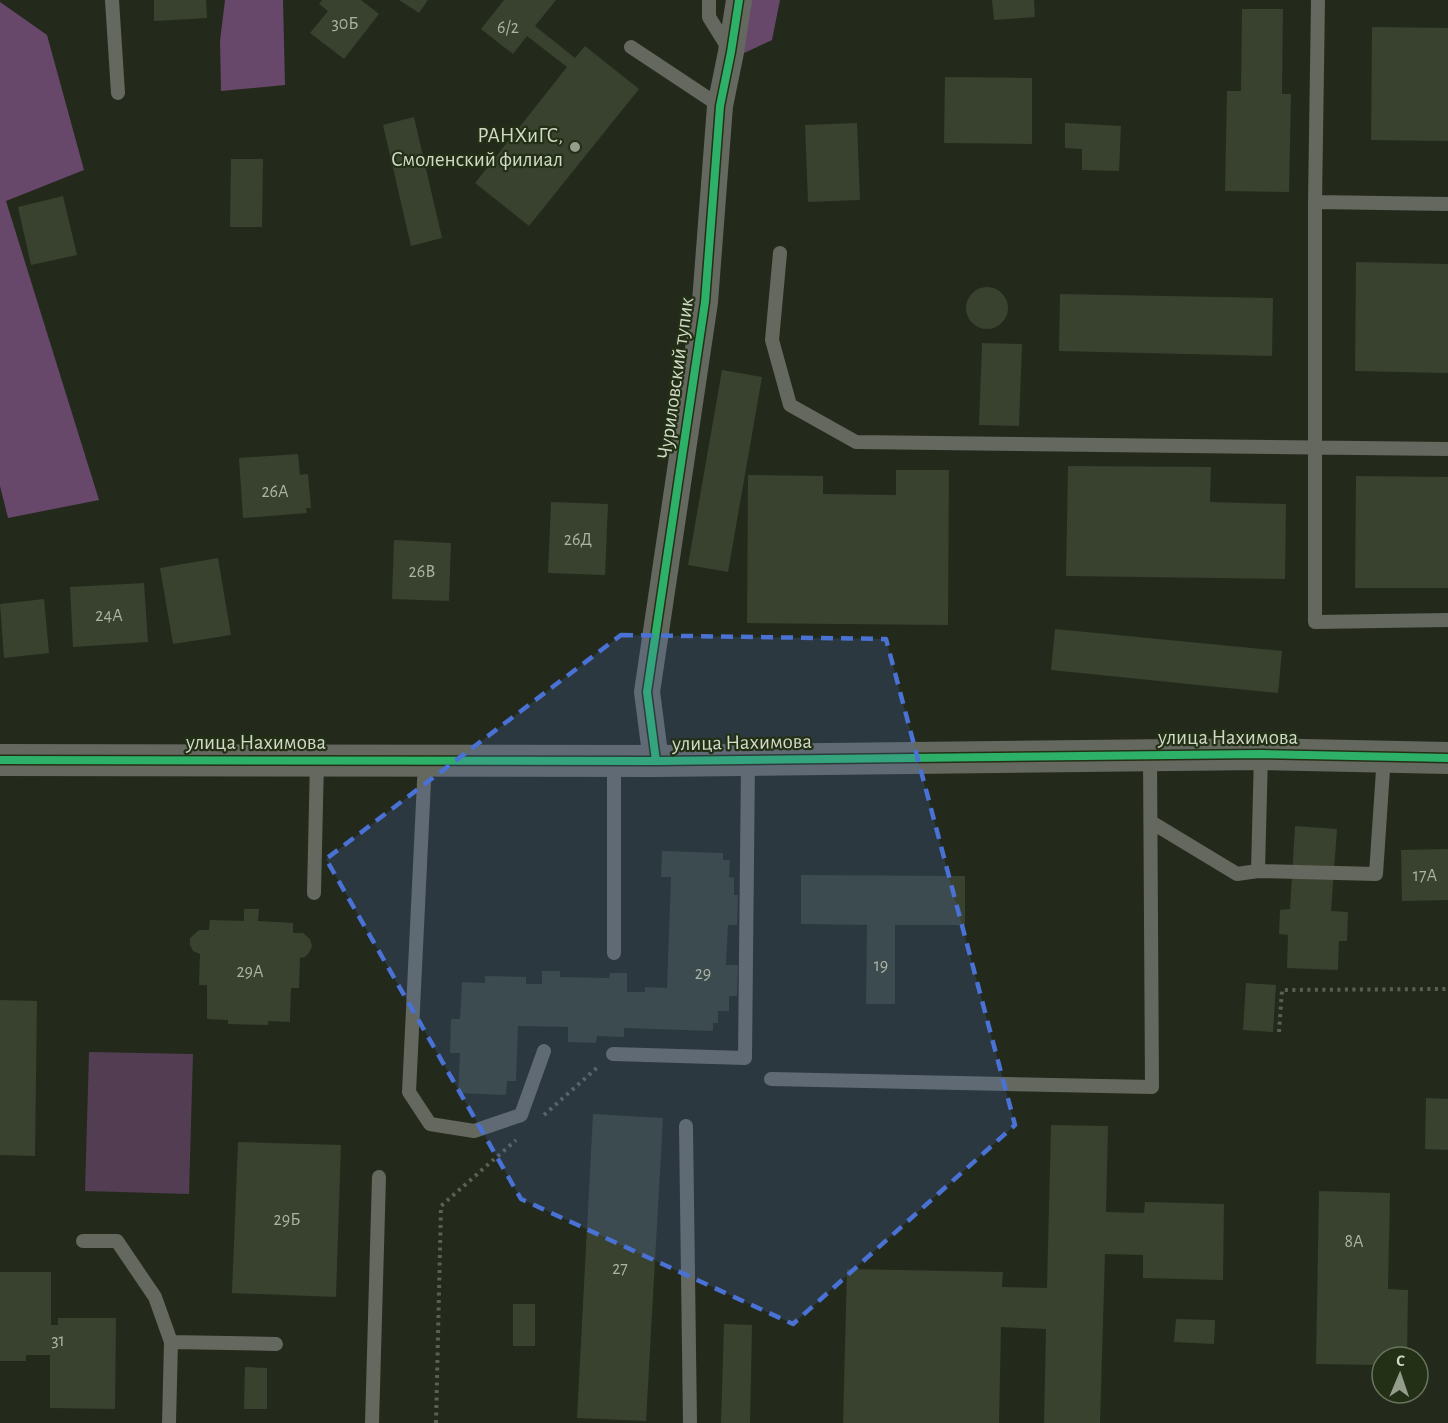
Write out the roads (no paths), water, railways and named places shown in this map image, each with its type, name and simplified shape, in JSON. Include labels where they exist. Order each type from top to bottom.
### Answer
[{"type":"street","name":"Чуриловский тупик","points":[[656,761],[646,692],[705,302],[720,106],[739,0]]},
{"type":"street","name":"улица Нахимова","points":[[0,760],[656,761],[1261,754],[1448,758]]},
{"type":"lane","points":[[112,0],[118,93]]},
{"type":"lane","points":[[709,0],[709,17],[731,52]]},
{"type":"lane","points":[[1318,0],[1315,202],[1315,622],[1448,620]]},
{"type":"lane","points":[[631,47],[720,106]]},
{"type":"lane","points":[[1315,202],[1448,204]]},
{"type":"lane","points":[[780,254],[772,340],[790,405],[856,442],[1448,449]]},
{"type":"lane","points":[[1258,871],[1261,754]]},
{"type":"lane","points":[[1151,822],[1238,874],[1258,871],[1376,874],[1383,755]]},
{"type":"lane","points":[[771,1079],[1152,1087],[1150,756]]},
{"type":"lane","points":[[613,1054],[744,1058],[748,759]]},
{"type":"lane","points":[[314,893],[317,760]]},
{"type":"lane","points":[[425,761],[409,1092],[430,1124],[474,1131],[521,1115],[544,1051]]},
{"type":"lane","points":[[614,761],[614,953]]},
{"type":"lane","points":[[686,1126],[690,1423]]},
{"type":"lane","points":[[372,1423],[379,1177]]},
{"type":"lane","points":[[83,1241],[117,1241],[155,1297],[171,1342],[169,1423]]},
{"type":"lane","points":[[171,1342],[276,1344]]},
{"type":"place","name":"РАНХиГС, Смоленский филиал","points":[[575,147]]}]
